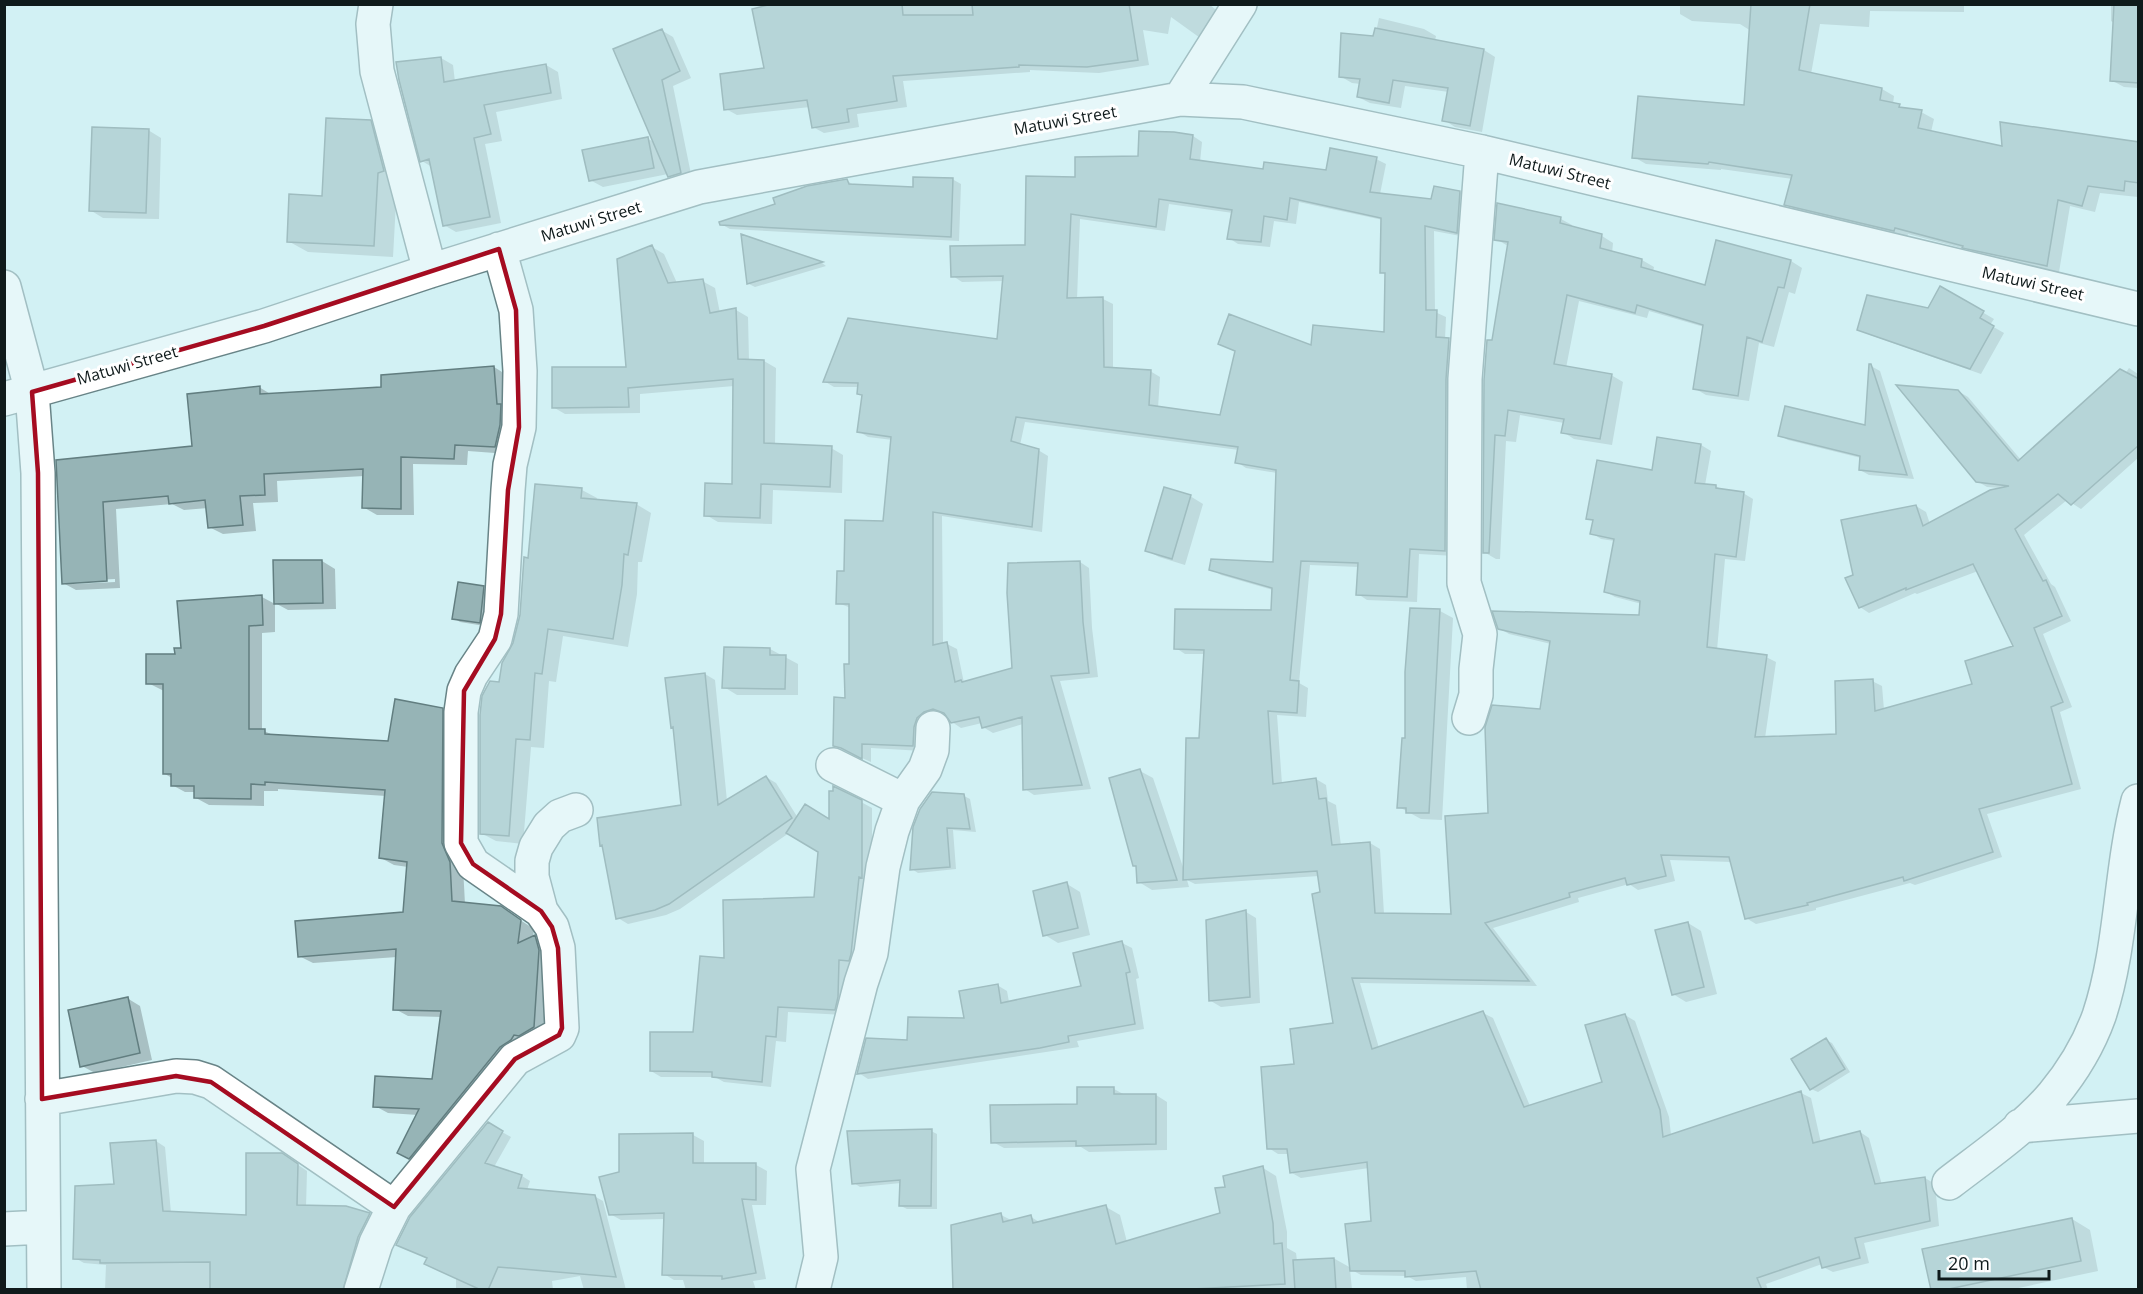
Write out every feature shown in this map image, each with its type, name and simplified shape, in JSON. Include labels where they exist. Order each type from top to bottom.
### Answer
[{"type":"street","points":[[376,4],[374,24],[378,71],[430,271]]},
{"type":"street","points":[[1180,99],[1240,4]]},
{"type":"street","name":"Matuwi Street","points":[[18,396],[264,326],[430,271],[699,187],[1180,99],[1243,102],[1482,152],[2139,309]]},
{"type":"street","points":[[1469,718],[1476,695],[1480,634],[1464,582],[1465,379],[1482,152]]},
{"type":"street","points":[[499,249],[516,310],[520,371],[519,427],[508,482],[501,615],[495,639],[471,675],[464,691],[461,712],[461,843],[473,864],[541,911]]},
{"type":"street","points":[[4,287],[18,396],[38,473],[44,1290]]},
{"type":"street","points":[[813,1290],[821,1257],[813,1169],[861,983],[871,953],[892,831],[903,800],[925,769],[932,750],[933,728]]},
{"type":"street","points":[[833,765],[903,800]]},
{"type":"street","points":[[1949,1183],[2020,1126],[2053,1095],[2081,1055],[2098,1017],[2109,974],[2131,828],[2139,801]]},
{"type":"street","points":[[361,1290],[376,1243],[394,1207],[515,1059],[559,1035],[562,1028],[558,948],[552,927],[541,911],[532,877],[532,861],[536,847],[549,826],[561,816],[576,810]]},
{"type":"street","points":[[42,1099],[176,1076],[195,1077],[212,1082],[394,1207]]},
{"type":"street","points":[[2020,1126],[2139,1116]]},
{"type":"street","points":[[4,1229],[43,1227]]},
{"type":"highlighted area","points":[[499,249],[516,310],[519,427],[508,490],[501,614],[495,639],[464,691],[461,843],[473,864],[541,911],[552,927],[558,948],[562,1028],[559,1035],[515,1059],[394,1207],[211,1082],[176,1076],[42,1099],[38,473],[32,392],[264,326]]},
{"type":"building","points":[[772,4],[902,4],[903,15],[973,15],[972,4],[1129,4],[1138,60],[1087,67],[1019,65],[1019,67],[893,76],[897,101],[847,109],[849,122],[812,128],[807,100],[724,110],[720,74],[764,68],[752,9]]},
{"type":"building","points":[[1751,4],[1810,4],[1799,70],[1882,88],[1880,100],[1900,104],[1899,107],[1922,110],[1918,128],[2002,146],[2000,122],[2139,142],[2139,183],[2125,181],[2124,191],[2088,186],[2082,206],[2058,200],[2047,266],[1962,248],[1963,246],[1895,228],[1894,231],[1784,205],[1792,175],[1709,162],[1708,164],[1632,158],[1638,96],[1744,105]]},
{"type":"building","points":[[2114,4],[2139,4],[2139,83],[2110,81]]},
{"type":"building","points":[[1375,28],[1484,49],[1470,126],[1442,121],[1448,88],[1393,80],[1389,103],[1357,97],[1360,79],[1339,77],[1341,33],[1373,36]]},
{"type":"building","points":[[662,29],[680,71],[662,80],[681,173],[668,177],[613,49]]},
{"type":"building","points":[[441,57],[444,82],[546,64],[551,93],[484,105],[491,134],[474,138],[490,217],[443,226],[429,159],[420,162],[396,62]]},
{"type":"building","points":[[326,118],[371,120],[384,171],[378,173],[374,246],[287,242],[289,194],[322,196]]},
{"type":"building","points":[[92,127],[149,129],[146,213],[89,211]]},
{"type":"building","points":[[1139,131],[1193,135],[1190,159],[1263,169],[1264,162],[1326,170],[1330,148],[1377,157],[1370,192],[1431,199],[1434,186],[1460,191],[1457,233],[1425,226],[1426,310],[1437,310],[1436,337],[1449,338],[1446,379],[1445,551],[1410,549],[1407,597],[1356,595],[1358,563],[1301,561],[1290,680],[1299,681],[1297,713],[1268,711],[1273,784],[1316,778],[1319,799],[1326,798],[1332,845],[1370,842],[1375,913],[1451,914],[1445,816],[1488,813],[1485,727],[1492,705],[1540,709],[1550,641],[1498,629],[1492,611],[1639,615],[1640,601],[1604,592],[1614,539],[1590,534],[1593,520],[1586,519],[1597,460],[1652,470],[1657,437],[1701,444],[1695,483],[1716,485],[1716,488],[1744,492],[1736,557],[1715,554],[1707,647],[1767,655],[1755,737],[1836,734],[1835,681],[1873,679],[1875,711],[1972,684],[1965,661],[2013,646],[1973,564],[1859,608],[1845,578],[1853,575],[1841,520],[1916,505],[1923,526],[1990,490],[2009,486],[1976,482],[1896,385],[1958,390],[2018,461],[2120,369],[2139,379],[2139,445],[2071,505],[2058,494],[2015,529],[2043,581],[2046,580],[2062,616],[2034,628],[2063,702],[2051,707],[2072,784],[1979,809],[1993,852],[1904,881],[1903,877],[1807,903],[1808,905],[1745,919],[1729,857],[1661,855],[1666,876],[1627,885],[1625,878],[1569,893],[1570,897],[1485,923],[1529,981],[1352,978],[1372,1049],[1483,1011],[1524,1107],[1602,1082],[1585,1025],[1625,1014],[1660,1110],[1663,1137],[1801,1091],[1813,1143],[1860,1131],[1875,1184],[1925,1177],[1930,1221],[1855,1238],[1860,1258],[1822,1268],[1819,1257],[1757,1278],[1762,1290],[1481,1290],[1476,1271],[1405,1277],[1405,1271],[1350,1271],[1345,1224],[1371,1221],[1367,1162],[1290,1173],[1287,1149],[1267,1149],[1261,1067],[1294,1064],[1290,1029],[1333,1023],[1312,894],[1320,892],[1317,871],[1183,880],[1186,738],[1199,738],[1204,650],[1174,649],[1175,609],[1271,610],[1272,588],[1209,570],[1211,559],[1273,562],[1276,470],[1235,463],[1238,447],[1016,417],[1011,441],[1039,449],[1032,527],[933,512],[933,645],[947,642],[955,682],[1012,668],[1007,593],[1008,563],[1080,561],[1083,622],[1089,673],[1051,676],[1082,785],[1023,790],[1022,717],[982,728],[979,717],[951,723],[944,713],[933,709],[917,718],[913,746],[862,744],[862,759],[833,746],[834,697],[845,698],[844,664],[849,664],[849,604],[836,604],[837,571],[844,571],[845,520],[883,521],[891,437],[857,432],[862,395],[857,394],[858,383],[823,382],[848,318],[997,339],[1003,276],[951,277],[950,246],[1025,245],[1026,176],[1075,177],[1075,157],[1138,156]],"holes":[[[1290,198],[1381,218],[1380,273],[1385,273],[1384,332],[1313,325],[1311,345],[1229,314],[1218,344],[1235,351],[1220,415],[1149,405],[1151,370],[1104,367],[1103,297],[1067,298],[1071,214],[1156,227],[1159,199],[1232,210],[1227,239],[1261,242],[1264,216],[1287,220]]]},
{"type":"building","points":[[648,137],[654,168],[589,181],[582,150]]},
{"type":"building","points":[[913,177],[953,178],[951,237],[720,225],[719,222],[775,204],[773,198],[807,186],[847,179],[849,184],[913,187]]},
{"type":"building","points":[[1497,203],[1561,217],[1560,223],[1602,234],[1600,248],[1642,259],[1641,267],[1705,285],[1716,240],[1791,260],[1784,288],[1778,287],[1762,342],[1747,337],[1738,396],[1693,389],[1703,325],[1637,305],[1635,313],[1567,295],[1554,364],[1612,374],[1600,439],[1561,433],[1564,419],[1508,410],[1505,436],[1495,435],[1489,553],[1483,553],[1484,380],[1487,340],[1492,340],[1508,242],[1494,240]]},
{"type":"building","points":[[741,234],[823,262],[747,284]]},
{"type":"building","points":[[652,245],[668,283],[703,279],[710,313],[736,308],[738,359],[764,360],[764,443],[832,446],[830,487],[761,484],[760,518],[704,516],[705,483],[732,484],[733,379],[628,388],[629,407],[552,408],[552,367],[626,367],[617,259]]},
{"type":"building","points":[[1940,286],[1984,311],[1980,318],[1994,326],[1970,369],[1857,330],[1867,295],[1928,308]]},
{"type":"building","points":[[1869,364],[1871,364],[1907,475],[1859,470],[1860,456],[1778,436],[1785,406],[1865,425]]},
{"type":"building","points":[[494,366],[497,404],[501,404],[500,425],[495,447],[455,445],[454,459],[401,457],[401,509],[362,508],[363,469],[264,474],[265,495],[240,496],[243,525],[208,528],[205,500],[169,504],[168,496],[103,502],[107,581],[62,584],[56,460],[192,446],[187,394],[260,386],[260,394],[381,387],[381,375]]},
{"type":"building","points":[[535,484],[582,488],[581,498],[637,503],[628,555],[624,554],[622,585],[613,639],[548,629],[542,674],[535,673],[530,740],[516,739],[509,836],[480,834],[482,696],[490,681],[499,682],[502,663],[513,643],[520,615],[524,557],[528,558]]},
{"type":"building","points":[[1164,487],[1191,495],[1172,559],[1145,551]]},
{"type":"building","points":[[273,560],[322,560],[323,603],[274,604]]},
{"type":"building","points":[[458,582],[484,586],[480,623],[452,619]]},
{"type":"building","points":[[262,595],[263,625],[249,626],[249,729],[265,729],[265,734],[388,741],[395,699],[443,708],[442,843],[450,862],[452,901],[501,906],[521,920],[518,943],[535,935],[539,950],[534,1027],[519,1036],[514,1035],[511,1040],[500,1047],[409,1159],[397,1153],[419,1109],[373,1107],[375,1076],[432,1079],[441,1011],[393,1010],[396,949],[298,957],[295,921],[403,912],[407,862],[379,858],[385,790],[265,782],[265,785],[251,784],[251,799],[194,798],[194,786],[171,786],[171,774],[163,774],[163,684],[146,684],[146,654],[175,654],[174,648],[181,648],[177,601]]},
{"type":"building","points":[[1410,608],[1440,609],[1429,813],[1406,813],[1406,808],[1397,808],[1402,738],[1405,738],[1405,672]]},
{"type":"building","points":[[724,647],[770,648],[770,655],[786,655],[785,689],[722,688]]},
{"type":"building","points":[[705,673],[718,805],[766,776],[792,818],[669,904],[655,910],[616,919],[602,845],[600,846],[597,818],[681,805],[673,727],[671,728],[665,678]]},
{"type":"building","points":[[1140,769],[1177,880],[1137,883],[1136,866],[1133,866],[1109,778]]},
{"type":"building","points":[[833,786],[862,800],[862,878],[859,877],[851,954],[849,961],[839,960],[838,997],[835,1010],[778,1007],[776,1037],[766,1036],[762,1082],[712,1077],[712,1072],[650,1071],[650,1032],[693,1032],[700,956],[724,958],[723,900],[814,897],[818,852],[786,833],[805,804],[829,819],[829,791],[833,791]]},
{"type":"building","points":[[932,792],[964,794],[970,829],[947,828],[950,867],[910,870],[913,827],[920,809]]},
{"type":"building","points":[[1067,882],[1078,928],[1043,936],[1033,891]]},
{"type":"building","points":[[1246,910],[1250,997],[1209,1001],[1206,920]]},
{"type":"building","points":[[1688,922],[1704,987],[1672,995],[1655,930]]},
{"type":"building","points":[[1122,941],[1130,972],[1126,973],[1135,1024],[1068,1036],[1069,1042],[1040,1048],[857,1074],[866,1038],[907,1040],[908,1017],[964,1018],[959,991],[998,984],[1001,1003],[1081,986],[1073,953]]},
{"type":"building","points":[[128,997],[140,1053],[80,1067],[68,1010]]},
{"type":"building","points":[[1826,1038],[1845,1069],[1810,1090],[1791,1059]]},
{"type":"building","points":[[1077,1087],[1114,1087],[1114,1094],[1156,1094],[1156,1144],[1076,1146],[1076,1141],[991,1143],[990,1105],[1077,1104]]},
{"type":"building","points":[[488,1122],[503,1131],[485,1163],[522,1175],[518,1188],[595,1195],[616,1277],[498,1267],[488,1290],[481,1290],[424,1264],[427,1258],[396,1245],[410,1217]]},
{"type":"building","points":[[932,1129],[931,1206],[899,1206],[900,1180],[852,1184],[847,1131]]},
{"type":"building","points":[[693,1133],[693,1163],[756,1163],[756,1200],[742,1199],[756,1273],[722,1279],[722,1276],[662,1275],[664,1213],[609,1215],[599,1177],[619,1172],[619,1134]]},
{"type":"building","points":[[156,1140],[163,1211],[246,1215],[246,1153],[282,1153],[298,1164],[297,1205],[346,1206],[370,1213],[358,1237],[343,1290],[210,1290],[210,1262],[100,1263],[100,1260],[73,1259],[75,1186],[114,1184],[110,1143]]},
{"type":"building","points":[[1263,1166],[1273,1223],[1274,1244],[1282,1243],[1285,1284],[1173,1290],[953,1290],[951,1225],[1001,1213],[1003,1222],[1031,1215],[1033,1223],[1106,1205],[1116,1244],[1220,1213],[1215,1188],[1225,1187],[1223,1176]]},
{"type":"building","points":[[2072,1218],[2081,1261],[1944,1290],[1931,1290],[1922,1249]]},
{"type":"building","points":[[1334,1258],[1336,1290],[1295,1290],[1293,1260]]}]
